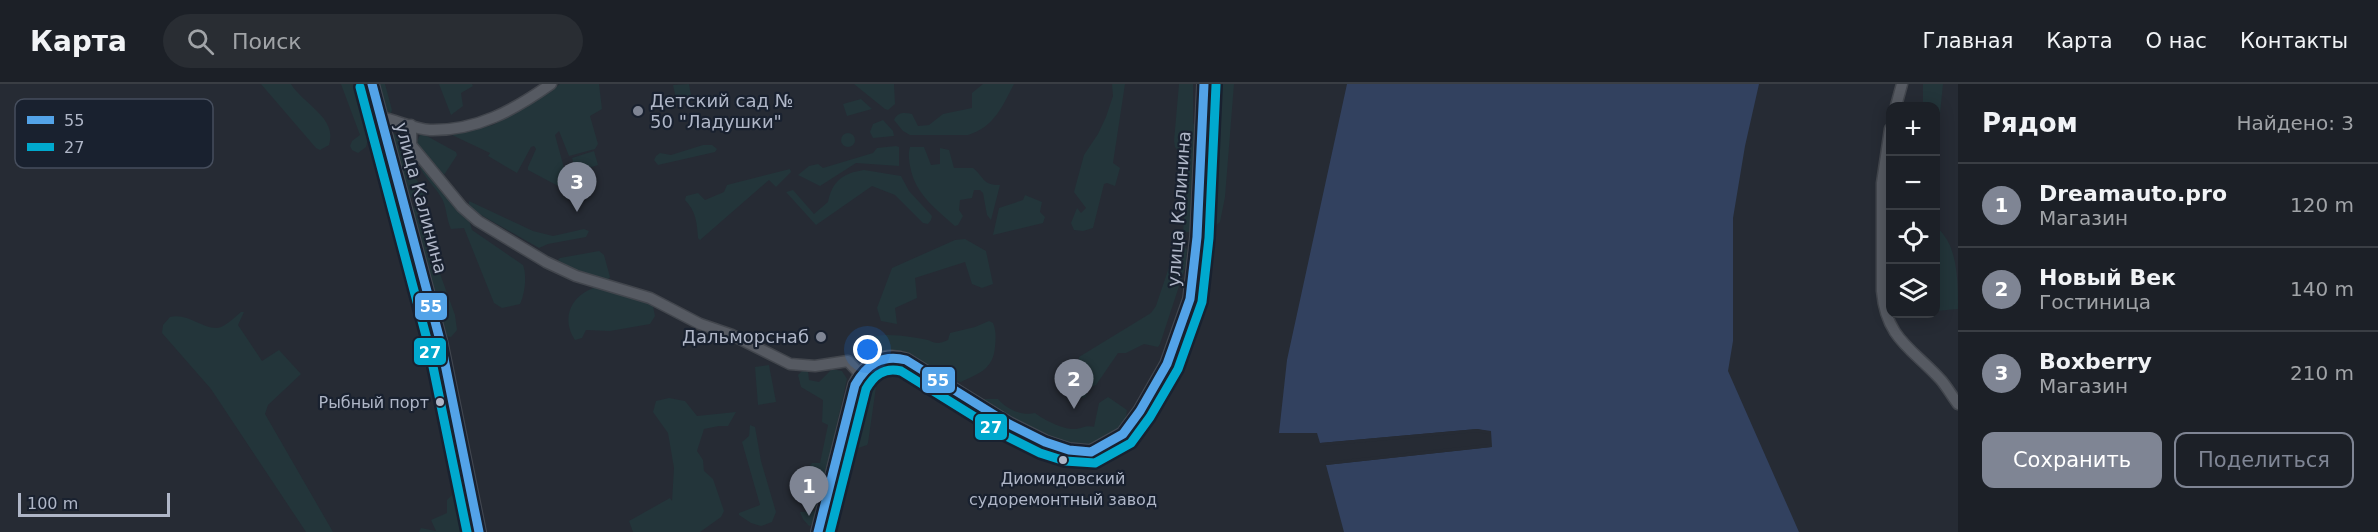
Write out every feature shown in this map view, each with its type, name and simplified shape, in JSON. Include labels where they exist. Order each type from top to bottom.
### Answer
[{"type":"main road","name":"улица Калинина","points":[[372,84],[441,344],[479,532]]},
{"type":"main road","name":"улица Калинина","points":[[860,374],[883,358],[897,357],[906,360],[1031,436],[1069,450],[1091,452],[1123,434],[1134,420],[1167,364],[1190,299],[1197,237],[1204,84]]},
{"type":"main road","points":[[818,532],[846,416],[860,374]]},
{"type":"street","points":[[380,117],[429,130],[477,124],[498,117],[551,84]]},
{"type":"street","points":[[1897,102],[1902,84]]},
{"type":"street","points":[[411,125],[411,145],[469,214],[546,262],[576,276],[642,294],[700,324],[732,335],[790,364],[815,366],[848,361],[860,374]]},
{"type":"street","points":[[1886,156],[1882,183],[1882,291],[1885,308],[1893,330],[1904,345],[1942,381],[1958,404]]},
{"type":"shaded area","points":[[261,84],[291,84],[329,127],[329,145],[320,150],[316,148]]},
{"type":"shaded area","points":[[341,84],[357,84],[370,131],[366,147],[358,153],[350,146],[352,141],[360,135]]},
{"type":"shaded area","points":[[374,84],[385,84],[391,113],[383,112]]},
{"type":"shaded area","points":[[439,84],[472,84],[473,86],[461,93],[463,106],[451,115]]},
{"type":"shaded area","points":[[560,84],[599,84],[602,109],[590,116],[598,144],[595,149],[569,156],[559,131],[555,135],[569,186],[560,187],[528,170],[536,149],[534,146],[531,147],[517,173],[488,156],[490,153],[452,135],[493,125],[533,103]]},
{"type":"shaded area","points":[[689,84],[691,95],[676,99],[673,85]]},
{"type":"shaded area","points":[[854,84],[894,84],[895,104],[888,110],[885,109]]},
{"type":"shaded area","points":[[983,84],[1014,84],[991,121],[968,135],[910,135],[903,131],[894,120],[899,114],[907,113],[912,114],[918,126],[929,125],[943,114],[972,108],[972,93]]},
{"type":"shaded area","points":[[1112,84],[1125,84],[1113,163],[1120,168],[1115,186],[1104,184],[1093,228],[1083,231],[1074,230],[1071,223],[1077,208],[1081,213],[1086,208],[1074,192],[1084,155],[1106,117],[1113,96]]},
{"type":"shaded area","points":[[1179,84],[1193,84],[1193,123],[1199,131],[1192,232],[1183,232],[1188,167],[1184,166],[1184,157],[1175,147],[1174,141]]},
{"type":"shaded area","points":[[1213,84],[1234,84],[1225,197],[1220,222],[1214,227],[1209,223]]},
{"type":"shaded area","points":[[1923,84],[1943,84],[1940,114],[1940,102],[1923,102]]},
{"type":"shaded area","points":[[861,99],[872,109],[847,116],[843,104]]},
{"type":"shaded area","points":[[883,120],[893,131],[894,136],[873,138],[870,132],[873,124]]},
{"type":"shaded area","points":[[390,130],[403,142],[402,152],[426,195],[424,198],[407,197]]},
{"type":"shaded area","points":[[845,133],[851,133],[855,140],[851,147],[845,147],[841,143],[841,137]]},
{"type":"shaded area","points":[[420,135],[425,135],[456,152],[457,155],[444,175],[418,144]]},
{"type":"shaded area","points":[[703,145],[712,145],[717,149],[715,152],[658,165],[654,160],[660,153],[671,155]]},
{"type":"shaded area","points":[[899,147],[899,166],[856,163],[820,186],[798,175],[809,166],[818,164],[823,168],[873,153],[877,148]]},
{"type":"shaded area","points":[[910,147],[924,147],[931,165],[940,164],[940,148],[949,150],[954,168],[973,168],[987,182],[1000,185],[991,220],[987,215],[983,193],[980,190],[974,190],[972,198],[960,200],[959,210],[963,216],[958,225],[955,226],[940,213],[916,185],[910,166]]},
{"type":"shaded area","points":[[594,151],[598,165],[576,172],[572,158]]},
{"type":"shaded area","points":[[419,161],[469,220],[472,230],[523,265],[525,285],[520,304],[502,308],[494,303],[464,228],[451,229],[443,201],[424,175]]},
{"type":"shaded area","points":[[790,169],[791,172],[776,187],[769,180],[700,240],[698,238],[695,218],[692,208],[685,200],[686,196],[698,193],[705,200],[724,192],[727,185]]},
{"type":"shaded area","points":[[864,170],[901,176],[909,191],[932,216],[928,224],[923,223],[895,195],[872,186],[816,225],[786,192],[793,190],[814,214],[828,202],[832,189],[839,180],[850,173]]},
{"type":"shaded area","points":[[1025,195],[1042,202],[1040,212],[1045,217],[1043,223],[993,235],[999,208],[1023,200]]},
{"type":"shaded area","points":[[469,201],[533,231],[553,236],[584,229],[589,231],[586,237],[548,244],[539,248],[474,211],[469,206]]},
{"type":"shaded area","points":[[410,204],[419,216],[455,315],[457,330],[451,337],[444,336]]},
{"type":"shaded area","points":[[1940,231],[1953,253],[1957,275],[1958,309],[1940,311]]},
{"type":"shaded area","points":[[965,239],[986,251],[993,284],[982,288],[972,284],[965,262],[915,278],[917,298],[895,308],[897,324],[881,321],[877,308],[892,268],[955,240]]},
{"type":"shaded area","points":[[1179,244],[1187,249],[1186,265],[1160,344],[1158,347],[1144,344],[1126,353],[1118,353],[1096,385],[1088,388],[1086,397],[1082,398],[1075,391],[1083,379],[1079,357],[1151,313],[1156,306],[1175,249]]},
{"type":"shaded area","points":[[599,251],[604,255],[610,277],[607,281],[577,272],[558,260],[560,258]]},
{"type":"shaded area","points":[[597,287],[653,306],[655,316],[650,324],[610,331],[586,330],[582,338],[575,340],[569,323],[571,307],[581,295]]},
{"type":"shaded area","points":[[244,312],[238,325],[262,361],[279,350],[301,374],[268,405],[265,414],[333,532],[306,532],[211,389],[162,333],[163,325],[170,317],[184,317],[216,328],[226,324]]},
{"type":"shaded area","points":[[989,321],[993,323],[996,334],[992,360],[980,373],[961,382],[944,376],[905,353],[888,351],[864,359],[857,352],[860,344],[876,336],[899,336],[940,343],[948,340],[950,333]]},
{"type":"shaded area","points":[[769,365],[776,402],[758,405],[755,367]]},
{"type":"shaded area","points":[[832,369],[842,371],[847,379],[818,506],[813,524],[809,526],[800,512],[815,511],[816,481],[801,478],[812,463],[820,463],[828,425],[822,422],[823,400],[801,387],[798,375],[802,371],[808,371],[809,380],[819,382]]},
{"type":"shaded area","points":[[877,380],[868,443],[850,451],[849,444],[861,398],[869,383]]},
{"type":"shaded area","points":[[1108,397],[1127,410],[1125,418],[1117,431],[1090,447],[1080,447],[1050,438],[1002,413],[982,399],[998,399],[1015,411],[1025,414],[1035,413],[1054,424],[1076,429],[1086,426],[1094,427],[1099,403]]},
{"type":"shaded area","points":[[669,398],[685,401],[697,416],[736,412],[728,426],[704,429],[697,451],[703,460],[704,471],[713,479],[724,511],[721,517],[700,532],[633,532],[629,521],[670,498],[672,501],[674,468],[668,433],[653,412],[656,401]]},
{"type":"shaded area","points":[[750,425],[755,427],[761,461],[776,512],[772,522],[761,526],[739,515],[739,513],[760,505],[742,442],[749,436]]},
{"type":"shaded area","points":[[458,489],[462,491],[471,532],[419,532],[421,528],[436,531],[431,520],[447,513],[447,500]]},
{"type":"water","points":[[1347,84],[1759,84],[1745,146],[1733,218],[1733,341],[1728,371],[1799,532],[1344,532],[1326,465],[1491,447],[1491,432],[1477,429],[1320,443],[1317,433],[1279,433],[1287,360]]},
{"type":"pier","points":[[1477,429],[1491,431],[1492,447],[1326,465],[1325,462],[1488,444],[1488,434],[1477,432],[1321,446],[1320,443]]},
{"type":"transit line","name":"55","points":[[372,84],[441,344],[479,532]]},
{"type":"transit line","name":"55","points":[[818,532],[855,385],[870,366],[882,360],[890,358],[906,360],[1009,424],[1045,442],[1069,450],[1091,452],[1123,434],[1140,411],[1167,364],[1190,299],[1197,237],[1204,84]]},
{"type":"transit line","name":"27","points":[[830,532],[866,389],[876,376],[885,371],[901,371],[1004,435],[1040,453],[1065,461],[1095,463],[1131,443],[1150,417],[1178,369],[1202,302],[1209,238],[1216,85]]},
{"type":"transit line","name":"27","points":[[360,87],[429,347],[467,532]]},
{"type":"place","name":"Детский сад № 50 \"Ладушки\"","points":[[638,111]]},
{"type":"place","name":"Boxberry","points":[[577,212]]},
{"type":"place","name":"Дальморснаб","points":[[821,337]]},
{"type":"place","name":"Рыбный порт","points":[[440,402]]},
{"type":"place","name":"Новый Век","points":[[1074,409]]},
{"type":"place","name":"Диомидовский судоремонтный завод","points":[[1063,460]]},
{"type":"place","name":"Dreamauto.pro","points":[[809,516]]}]
